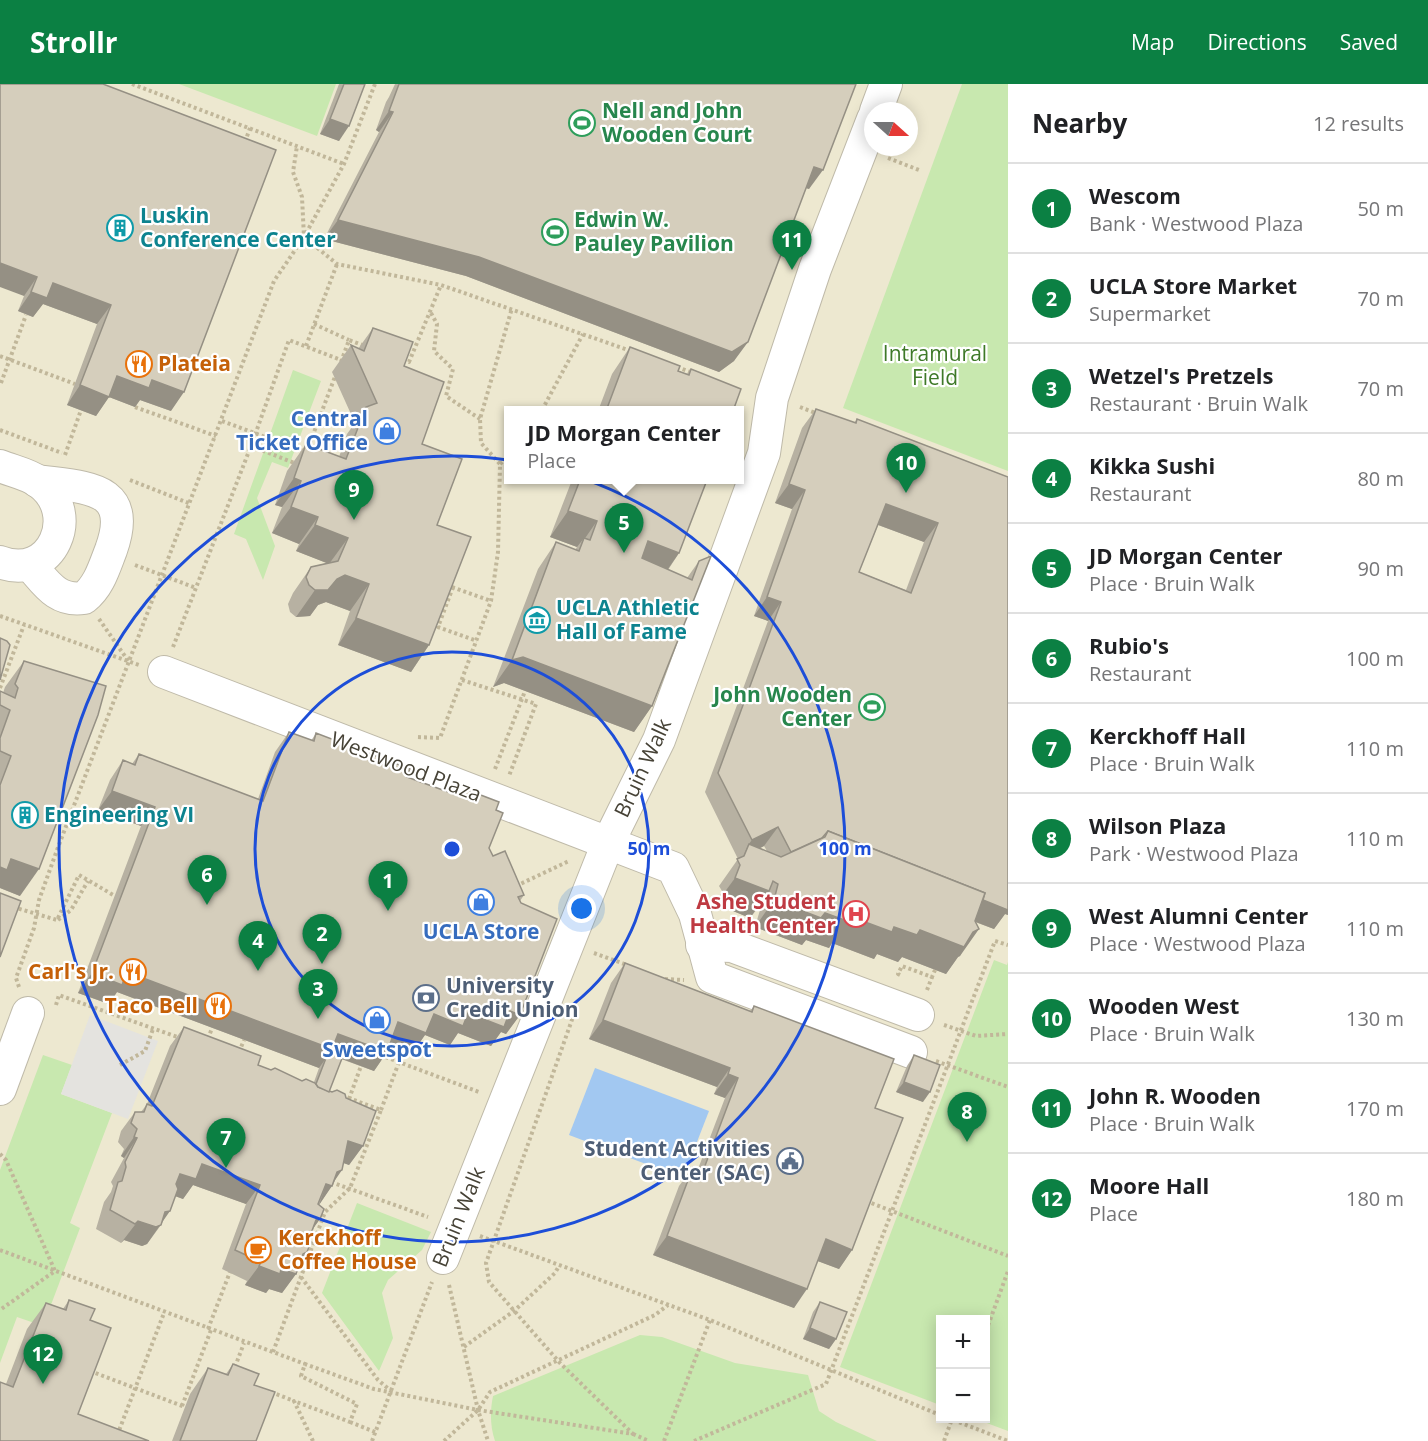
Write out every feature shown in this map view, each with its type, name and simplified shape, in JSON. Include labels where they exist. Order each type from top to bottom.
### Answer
[{"type":"street","points":[[879,102],[886,84]]},
{"type":"street","name":"Bruin Walk","points":[[443,1258],[608,843],[659,740],[764,453],[772,398],[815,269],[864,142]]},
{"type":"street","points":[[0,466],[38,481],[82,488],[114,503],[118,529],[99,582],[84,598],[64,598],[55,593],[31,566]]},
{"type":"street","points":[[0,562],[31,566],[44,557],[53,544],[61,516],[58,504],[38,481]]},
{"type":"street","name":"Westwood Plaza","points":[[164,672],[673,868],[695,914],[712,977]]},
{"type":"street","points":[[702,945],[732,946],[918,1015]]},
{"type":"street","points":[[712,977],[911,1052]]},
{"type":"street","points":[[0,1089],[28,1013]]},
{"type":"path","points":[[132,84],[344,164]]},
{"type":"path","points":[[16,978],[34,928],[57,850],[274,281],[304,237],[344,164],[375,84]]},
{"type":"path","points":[[241,151],[250,128]]},
{"type":"path","points":[[297,146],[293,172],[302,197],[304,237],[337,264],[441,285],[639,354]]},
{"type":"path","points":[[306,346],[337,264]]},
{"type":"path","points":[[399,358],[409,362],[441,285]]},
{"type":"path","points":[[388,760],[402,736],[440,738],[491,601],[498,552],[500,465],[481,443],[480,419],[512,308]]},
{"type":"path","points":[[430,313],[437,324],[434,351],[453,369],[446,396]]},
{"type":"path","points":[[0,383],[26,315]]},
{"type":"path","points":[[314,324],[369,347]]},
{"type":"path","points":[[545,406],[583,334]]},
{"type":"path","points":[[0,616],[130,663],[164,672],[290,340],[351,364]]},
{"type":"path","points":[[251,446],[301,466],[349,340]]},
{"type":"path","points":[[0,356],[75,384]]},
{"type":"path","points":[[673,366],[695,374]]},
{"type":"path","points":[[440,393],[480,419]]},
{"type":"path","points":[[135,407],[216,436]]},
{"type":"path","points":[[802,408],[824,416]]},
{"type":"path","points":[[65,455],[81,410]]},
{"type":"path","points":[[222,421],[316,456]]},
{"type":"path","points":[[500,465],[504,461]]},
{"type":"path","points":[[163,576],[196,588]]},
{"type":"path","points":[[444,584],[491,601]]},
{"type":"path","points":[[453,587],[438,627],[477,642]]},
{"type":"path","points":[[84,598],[130,663]]},
{"type":"path","points":[[1,688],[24,625]]},
{"type":"path","points":[[462,680],[536,704],[492,800]]},
{"type":"path","points":[[492,800],[525,691]]},
{"type":"path","points":[[96,720],[106,722]]},
{"type":"path","points":[[512,888],[608,843]]},
{"type":"path","points":[[57,920],[78,875],[115,896]]},
{"type":"path","points":[[9,906],[57,920],[71,910],[88,881]]},
{"type":"path","points":[[694,1441],[826,1384],[995,940],[1008,945]]},
{"type":"path","points":[[569,944],[635,968]]},
{"type":"path","points":[[657,976],[679,981],[712,977]]},
{"type":"path","points":[[929,986],[932,977]]},
{"type":"path","points":[[676,989],[679,981]]},
{"type":"path","points":[[59,994],[184,1040]]},
{"type":"path","points":[[205,1047],[212,1028]]},
{"type":"path","points":[[120,1065],[145,1051],[153,1029]]},
{"type":"path","points":[[960,1032],[976,1036],[1008,1034]]},
{"type":"path","points":[[273,1352],[325,1212],[350,1188],[408,1038]]},
{"type":"path","points":[[566,1038],[486,1263],[489,1282],[559,1362],[633,1434]]},
{"type":"path","points":[[237,1059],[244,1040]]},
{"type":"path","points":[[380,1054],[465,1087]]},
{"type":"path","points":[[948,1065],[1008,1087]]},
{"type":"path","points":[[349,1099],[361,1066]]},
{"type":"path","points":[[928,1088],[938,1092]]},
{"type":"path","points":[[338,1095],[381,1110]]},
{"type":"path","points":[[0,1154],[6,1161],[55,1271]]},
{"type":"path","points":[[331,1182],[390,1202]]},
{"type":"path","points":[[865,1201],[1008,1256]]},
{"type":"path","points":[[493,1241],[710,1320],[936,1414]]},
{"type":"path","points":[[0,1250],[209,1330],[374,1389],[478,1410],[633,1434],[649,1441]]},
{"type":"path","points":[[443,1258],[478,1410],[489,1441]]},
{"type":"path","name":"Bruin Walk","points":[[372,1441],[425,1297],[443,1258]]},
{"type":"path","points":[[464,1347],[514,1311],[555,1274],[559,1266]]},
{"type":"path","points":[[0,1310],[55,1271]]},
{"type":"path","points":[[990,1320],[1008,1271]]},
{"type":"path","points":[[86,1369],[183,1407],[230,1272]]},
{"type":"path","points":[[301,1276],[378,1380],[391,1392]]},
{"type":"path","points":[[444,1441],[478,1410],[490,1392],[559,1362],[655,1315],[669,1305]]},
{"type":"path","points":[[115,1441],[164,1312]]},
{"type":"path","points":[[664,1441],[710,1320]]},
{"type":"path","points":[[836,1332],[845,1336]]},
{"type":"path","points":[[232,1377],[244,1343]]},
{"type":"path","points":[[305,1364],[301,1376],[357,1404],[350,1422]]},
{"type":"path","points":[[263,1389],[375,1432]]},
{"type":"path","points":[[294,1401],[313,1441]]},
{"type":"path","points":[[944,1441],[950,1423]]},
{"type":"path","points":[[961,1423],[1008,1441]]},
{"type":"shaded area","points":[[0,84],[1008,84],[1008,1441],[0,1441]]},
{"type":"shaded area","points":[[90,1015],[158,1041],[128,1119],[61,1094]]},
{"type":"green space","points":[[179,84],[336,84],[317,136]]},
{"type":"green space","name":"Intramural Field","points":[[962,84],[1008,84],[1008,471],[843,408]]},
{"type":"green space","points":[[293,370],[321,381],[288,468],[272,462],[257,498],[275,546],[263,580],[246,539],[234,534]]},
{"type":"green space","points":[[994,960],[1007,965],[1008,962],[1008,1431],[987,1423],[990,1423],[990,1315],[936,1315],[936,1403],[840,1367]]},
{"type":"green space","points":[[43,1055],[72,1065],[61,1094],[112,1113],[70,1223],[80,1228],[43,1326],[17,1317],[0,1363],[0,1170]]},
{"type":"green space","points":[[357,1203],[431,1232],[422,1250],[388,1280],[382,1293],[393,1338],[379,1371],[322,1293]]},
{"type":"green space","points":[[640,1335],[662,1337],[735,1363],[808,1375],[819,1411],[836,1422],[877,1441],[495,1441],[491,1418],[493,1396]]},
{"type":"water","points":[[595,1068],[709,1111],[683,1178],[569,1135]]},
{"type":"building","name":"Luskin Conference Center","points":[[0,84],[103,84],[276,150],[184,392],[152,380],[149,388],[117,376],[109,397],[80,385],[111,305],[53,283],[47,298],[31,292],[37,277],[0,263]]},
{"type":"building","points":[[344,84],[365,84],[349,126],[330,119]]},
{"type":"building","name":"Edwin W. Pauley Pavilion","points":[[399,84],[856,84],[823,170],[814,167],[748,342],[732,352],[479,257],[338,220],[393,112],[389,111]]},
{"type":"building","points":[[373,328],[413,342],[404,366],[444,382],[422,444],[462,459],[437,525],[471,537],[429,645],[356,618],[369,584],[345,575],[337,579],[328,590],[315,590],[309,585],[306,577],[311,567],[338,561],[348,538],[315,525],[318,517],[291,507],[301,481],[294,478],[306,444],[346,459],[366,407],[377,403],[351,345],[364,351]]},
{"type":"building","points":[[630,347],[680,366],[678,371],[689,375],[691,369],[741,389],[735,406],[608,406]]},
{"type":"building","name":"John Wooden Center","points":[[816,409],[856,423],[857,419],[1008,477],[1008,910],[983,900],[985,893],[828,831],[822,838],[791,852],[778,827],[752,840],[718,773],[781,602],[767,597],[805,490],[789,484]],"holes":[[[886,504],[938,523],[911,593],[859,572]]]},
{"type":"building","points":[[578,484],[705,484],[679,553],[648,541],[642,558],[692,580],[699,561],[711,556],[652,706],[523,657],[512,660],[556,542],[579,551],[584,538],[590,540],[597,521],[568,511]]},
{"type":"building","points":[[0,638],[10,645],[0,680]]},
{"type":"building","name":"Engineering VI","points":[[24,661],[106,686],[98,715],[39,869],[11,859],[7,870],[0,867],[0,785],[11,756],[0,751],[0,738],[10,710],[0,705],[0,691],[15,698],[18,688],[15,684]]},
{"type":"building","points":[[289,732],[314,741],[316,733],[410,769],[407,777],[462,797],[465,789],[499,802],[496,810],[503,813],[489,848],[493,856],[505,851],[524,895],[518,897],[521,903],[557,919],[520,1015],[510,1011],[504,1027],[468,1013],[463,1026],[434,1014],[426,1033],[398,1022],[387,1052],[338,1034],[332,1049],[127,972],[122,985],[92,973],[155,807],[112,791],[123,760],[135,765],[139,754],[263,801]]},
{"type":"building","points":[[828,831],[985,893],[975,921],[979,929],[973,932],[964,947],[920,930],[917,935],[894,927],[892,932],[849,916],[847,921],[825,913],[821,918],[774,900],[778,884],[773,881],[769,891],[735,878],[740,865],[737,859],[744,856],[749,844],[781,857],[825,837]]},
{"type":"building","points":[[0,893],[21,901],[0,957]]},
{"type":"building","name":"Student Activities Center (SAC)","points":[[625,963],[752,1012],[754,1006],[894,1059],[875,1108],[903,1118],[852,1250],[826,1239],[807,1289],[667,1236],[693,1167],[703,1171],[738,1078],[728,1074],[730,1068],[603,1020]]},
{"type":"building","points":[[184,1027],[261,1056],[258,1065],[271,1070],[275,1068],[302,1081],[306,1079],[332,1092],[337,1090],[345,1094],[346,1098],[376,1111],[363,1146],[348,1141],[342,1170],[337,1172],[332,1186],[326,1184],[318,1204],[324,1209],[320,1219],[316,1220],[309,1239],[311,1242],[307,1252],[303,1254],[296,1274],[281,1269],[280,1274],[259,1266],[261,1262],[235,1250],[260,1185],[202,1164],[196,1179],[180,1174],[176,1184],[178,1189],[170,1211],[165,1212],[161,1225],[156,1227],[138,1221],[135,1224],[110,1210],[118,1182],[122,1181],[125,1162],[137,1138],[134,1137],[137,1129],[131,1123],[135,1112],[144,1112],[147,1104],[152,1106]]},
{"type":"building","points":[[334,1044],[346,1048],[329,1092],[316,1084]]},
{"type":"building","points":[[914,1055],[940,1065],[930,1092],[904,1082]]},
{"type":"building","points":[[69,1300],[95,1309],[90,1320],[111,1328],[78,1414],[149,1441],[0,1441],[0,1382],[13,1387],[46,1303],[66,1310]]},
{"type":"building","points":[[820,1302],[847,1312],[836,1339],[810,1328]]},
{"type":"building","points":[[233,1364],[259,1374],[254,1385],[275,1392],[256,1441],[180,1441],[208,1368],[228,1375]]},
{"type":"place","name":"Nell and John Wooden Court","points":[[582,123]]},
{"type":"place","name":"Luskin Conference Center","points":[[120,228]]},
{"type":"place","name":"Edwin W. Pauley Pavilion","points":[[555,232]]},
{"type":"place","name":"John R. Wooden","points":[[792,270]]},
{"type":"place","name":"Plateia","points":[[139,364]]},
{"type":"place","name":"Central Ticket Office","points":[[387,431]]},
{"type":"place","name":"Wooden West","points":[[906,493]]},
{"type":"place","name":"West Alumni Center","points":[[354,520]]},
{"type":"place","name":"JD Morgan Center","points":[[624,553]]},
{"type":"place","name":"UCLA Athletic Hall of Fame","points":[[537,620]]},
{"type":"place","name":"John Wooden Center","points":[[872,707]]},
{"type":"place","name":"Engineering VI","points":[[25,815]]},
{"type":"place","name":"UCLA Store","points":[[481,902]]},
{"type":"place","name":"Rubio's","points":[[207,905]]},
{"type":"place","name":"Wescom","points":[[388,911]]},
{"type":"place","name":"Ashe Student Health Center","points":[[856,914]]},
{"type":"place","name":"UCLA Store Market","points":[[322,964]]},
{"type":"place","name":"Kikka Sushi","points":[[258,971]]},
{"type":"place","name":"Carl's Jr.","points":[[133,972]]},
{"type":"place","name":"University Credit Union","points":[[426,998]]},
{"type":"place","name":"Taco Bell","points":[[218,1006]]},
{"type":"place","name":"Wetzel's Pretzels","points":[[318,1019]]},
{"type":"place","name":"Sweetspot","points":[[377,1020]]},
{"type":"place","name":"Wilson Plaza","points":[[967,1142]]},
{"type":"place","name":"Student Activities Center (SAC)","points":[[790,1161]]},
{"type":"place","name":"Kerckhoff Hall","points":[[226,1168]]},
{"type":"place","name":"Kerckhoff Coffee House","points":[[258,1250]]},
{"type":"place","name":"Moore Hall","points":[[43,1384]]}]
